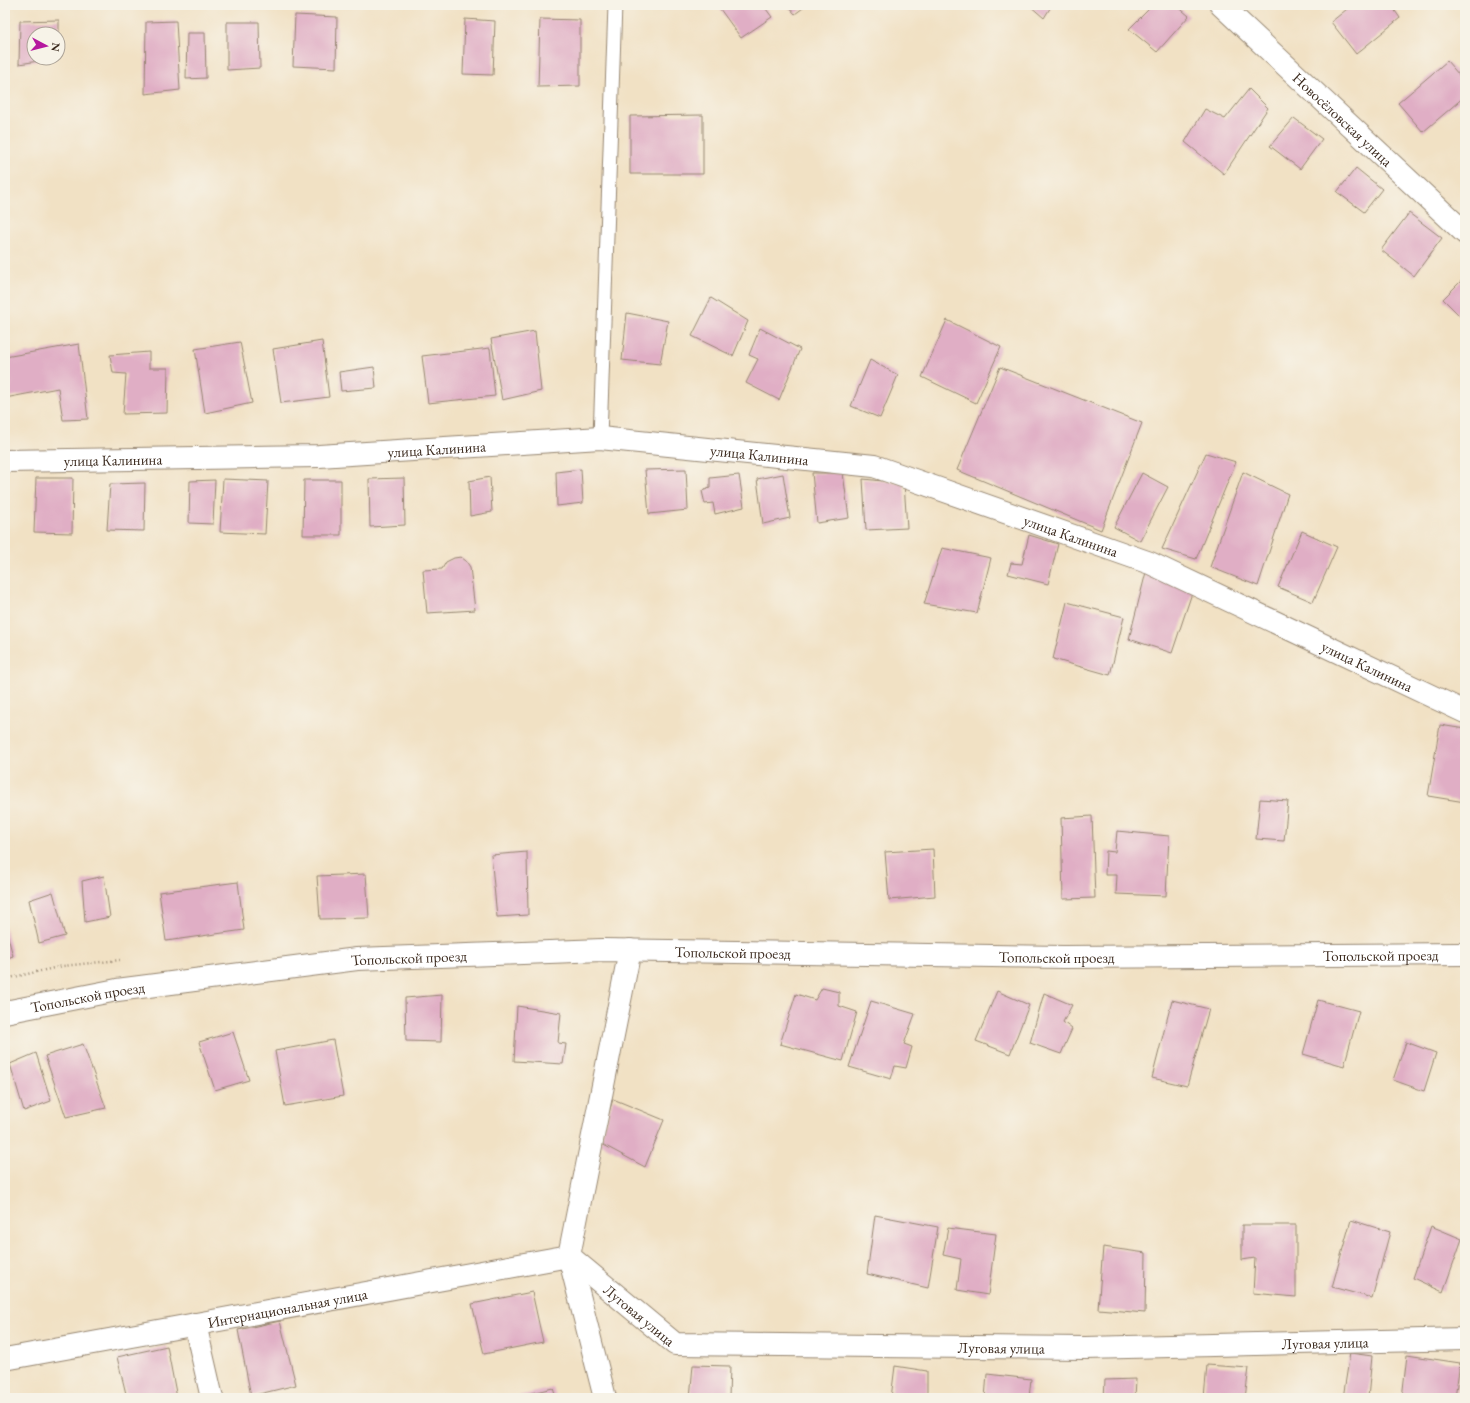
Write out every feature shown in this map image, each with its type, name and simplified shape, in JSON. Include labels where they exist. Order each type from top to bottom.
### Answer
[{"type":"street","name":"Новосёловская улица","points":[[1221,5],[1465,233]]},
{"type":"street","name":"улица Калинина","points":[[5,461],[319,456],[600,438],[874,466],[1150,563],[1465,712]]},
{"type":"street","name":"Топольской проезд","points":[[5,1012],[117,990],[358,959],[602,950],[1064,957],[1465,954]]},
{"type":"street","name":"Луговая улица","points":[[605,1398],[569,1256],[630,950]]},
{"type":"street","name":"Луговая улица","points":[[569,1256],[675,1344],[1085,1348],[1465,1339]]},
{"type":"street","name":"Интернациональная улица","points":[[5,1360],[569,1256]]},
{"type":"street","points":[[195,1324],[212,1398]]},
{"type":"lane","points":[[600,438],[615,5]]},
{"type":"building","points":[[725,5],[763,5],[772,17],[741,38],[720,9]]},
{"type":"building","points":[[787,5],[807,5],[795,14]]},
{"type":"building","points":[[1029,5],[1052,5],[1044,18]]},
{"type":"building","points":[[1153,5],[1176,5],[1189,16],[1157,52],[1129,29]]},
{"type":"building","points":[[1352,5],[1391,5],[1400,18],[1356,54],[1331,22]]},
{"type":"building","points":[[295,15],[337,17],[336,68],[293,66]]},
{"type":"building","points":[[465,19],[495,21],[493,75],[463,74]]},
{"type":"building","points":[[540,19],[580,20],[580,86],[538,87]]},
{"type":"building","points":[[59,20],[59,26],[26,26],[26,63],[19,64],[20,21]]},
{"type":"building","points":[[176,21],[180,90],[145,94],[146,22]]},
{"type":"building","points":[[227,22],[259,22],[260,68],[227,70]]},
{"type":"building","points":[[187,33],[205,33],[206,78],[186,79]]},
{"type":"building","points":[[1447,61],[1465,82],[1465,96],[1423,132],[1398,103]]},
{"type":"building","points":[[1249,89],[1268,108],[1224,174],[1185,142],[1205,109],[1225,119]]},
{"type":"building","points":[[703,115],[703,174],[630,174],[630,116]]},
{"type":"building","points":[[1294,118],[1322,139],[1300,169],[1270,146]]},
{"type":"building","points":[[1356,168],[1382,189],[1364,212],[1337,192]]},
{"type":"building","points":[[1409,213],[1442,238],[1414,276],[1381,250]]},
{"type":"building","points":[[1465,277],[1465,321],[1443,299]]},
{"type":"building","points":[[711,298],[748,321],[733,356],[692,336]]},
{"type":"building","points":[[627,313],[668,321],[660,364],[622,360]]},
{"type":"building","points":[[947,320],[1001,347],[976,403],[922,377]]},
{"type":"building","points":[[760,328],[800,349],[779,400],[746,383],[758,359],[749,355]]},
{"type":"building","points":[[535,331],[541,391],[502,400],[491,339]]},
{"type":"building","points":[[322,341],[329,397],[281,403],[273,349]]},
{"type":"building","points":[[240,342],[252,403],[205,413],[195,349]]},
{"type":"building","points":[[79,344],[88,419],[63,420],[58,388],[5,398],[5,357]]},
{"type":"building","points":[[490,348],[495,396],[428,403],[422,356]]},
{"type":"building","points":[[149,352],[149,368],[168,368],[167,413],[123,414],[126,374],[113,373],[110,355]]},
{"type":"building","points":[[870,360],[898,375],[880,418],[851,406]]},
{"type":"building","points":[[374,367],[376,388],[341,391],[339,372]]},
{"type":"building","points":[[1000,367],[1142,423],[1101,530],[957,470]]},
{"type":"building","points":[[1206,453],[1236,462],[1196,559],[1162,549]]},
{"type":"building","points":[[581,469],[583,503],[557,506],[556,472]]},
{"type":"building","points":[[686,469],[688,510],[649,514],[645,470]]},
{"type":"building","points":[[1243,472],[1288,494],[1258,586],[1210,567]]},
{"type":"building","points":[[812,473],[843,473],[849,518],[817,523]]},
{"type":"building","points":[[1142,473],[1168,487],[1140,541],[1114,527]]},
{"type":"building","points":[[783,474],[790,518],[763,524],[757,479]]},
{"type":"building","points":[[739,475],[744,507],[715,514],[713,503],[705,504],[702,491],[710,488],[710,478]]},
{"type":"building","points":[[490,477],[492,512],[470,516],[469,481]]},
{"type":"building","points":[[36,478],[73,478],[72,533],[34,532]]},
{"type":"building","points":[[404,478],[405,525],[370,527],[369,479]]},
{"type":"building","points":[[223,479],[268,481],[265,534],[220,532]]},
{"type":"building","points":[[863,479],[904,483],[907,528],[866,530]]},
{"type":"building","points":[[215,480],[213,524],[189,523],[190,481]]},
{"type":"building","points":[[304,480],[341,480],[341,535],[303,535]]},
{"type":"building","points":[[145,483],[144,531],[107,530],[110,484]]},
{"type":"building","points":[[1302,531],[1337,547],[1313,602],[1278,587]]},
{"type":"building","points":[[1029,535],[1058,544],[1048,584],[1008,574],[1011,563],[1022,564]]},
{"type":"building","points":[[942,548],[991,558],[977,613],[924,604]]},
{"type":"building","points":[[461,557],[470,567],[475,610],[427,613],[423,570],[442,569],[446,562],[454,558]]},
{"type":"building","points":[[1146,572],[1193,590],[1172,653],[1129,639]]},
{"type":"building","points":[[1067,602],[1124,617],[1110,675],[1053,659]]},
{"type":"building","points":[[1440,725],[1465,729],[1465,802],[1428,796]]},
{"type":"building","points":[[1260,799],[1288,801],[1284,841],[1256,839]]},
{"type":"building","points":[[1092,816],[1095,898],[1063,899],[1061,818]]},
{"type":"building","points":[[1117,831],[1169,836],[1166,896],[1116,894],[1117,875],[1105,875],[1106,851],[1115,852]]},
{"type":"building","points":[[933,849],[935,896],[889,900],[885,852]]},
{"type":"building","points":[[527,852],[528,915],[497,917],[491,855]]},
{"type":"building","points":[[366,874],[369,918],[320,919],[317,876]]},
{"type":"building","points":[[104,876],[110,917],[85,922],[82,881]]},
{"type":"building","points":[[238,882],[244,930],[166,941],[159,892]]},
{"type":"building","points":[[53,892],[65,936],[39,943],[29,900]]},
{"type":"building","points":[[5,926],[13,956],[5,959]]},
{"type":"building","points":[[822,988],[839,992],[839,1006],[857,1012],[843,1061],[780,1044],[796,994],[815,1000]]},
{"type":"building","points":[[997,991],[1029,1005],[1010,1054],[976,1041]]},
{"type":"building","points":[[1044,993],[1072,1005],[1063,1022],[1072,1029],[1061,1054],[1030,1043]]},
{"type":"building","points":[[442,995],[441,1042],[406,1041],[405,998]]},
{"type":"building","points":[[1172,1000],[1209,1009],[1187,1086],[1152,1078]]},
{"type":"building","points":[[1318,1000],[1359,1011],[1344,1066],[1303,1054]]},
{"type":"building","points":[[871,1001],[915,1014],[904,1044],[912,1047],[906,1068],[895,1066],[891,1079],[849,1067]]},
{"type":"building","points":[[517,1006],[561,1013],[558,1043],[566,1044],[563,1064],[514,1061]]},
{"type":"building","points":[[233,1032],[249,1080],[215,1090],[199,1042]]},
{"type":"building","points":[[333,1040],[343,1096],[285,1106],[275,1051]]},
{"type":"building","points":[[1406,1042],[1436,1053],[1424,1091],[1393,1080]]},
{"type":"building","points":[[83,1044],[106,1108],[66,1117],[45,1056]]},
{"type":"building","points":[[36,1053],[51,1101],[24,1111],[10,1064]]},
{"type":"building","points":[[613,1099],[664,1120],[645,1167],[600,1143]]},
{"type":"building","points":[[875,1215],[938,1227],[928,1288],[867,1274]]},
{"type":"building","points":[[1351,1220],[1390,1232],[1372,1298],[1332,1287]]},
{"type":"building","points":[[1242,1225],[1296,1225],[1296,1297],[1253,1293],[1255,1258],[1242,1260]]},
{"type":"building","points":[[1431,1226],[1462,1239],[1443,1292],[1413,1278]]},
{"type":"building","points":[[948,1228],[996,1234],[988,1295],[957,1290],[961,1259],[943,1255]]},
{"type":"building","points":[[1103,1247],[1146,1253],[1145,1313],[1098,1309]]},
{"type":"building","points":[[532,1292],[543,1342],[484,1354],[472,1304]]},
{"type":"building","points":[[280,1321],[296,1385],[251,1396],[238,1330]]},
{"type":"building","points":[[167,1346],[177,1398],[127,1398],[117,1357]]},
{"type":"building","points":[[1350,1353],[1372,1356],[1368,1398],[1343,1398]]},
{"type":"building","points":[[1407,1355],[1460,1363],[1455,1398],[1402,1398]]},
{"type":"building","points":[[693,1365],[730,1366],[729,1398],[690,1398]]},
{"type":"building","points":[[1207,1365],[1249,1368],[1245,1398],[1204,1398]]},
{"type":"building","points":[[895,1366],[927,1371],[927,1398],[891,1398]]},
{"type":"building","points":[[987,1374],[1031,1379],[1029,1398],[985,1398]]},
{"type":"building","points":[[1136,1379],[1135,1398],[1104,1398],[1105,1380]]},
{"type":"building","points":[[553,1388],[556,1398],[514,1398],[514,1397]]},
{"type":"building","points":[[316,1395],[317,1398],[306,1398],[306,1397]]}]
